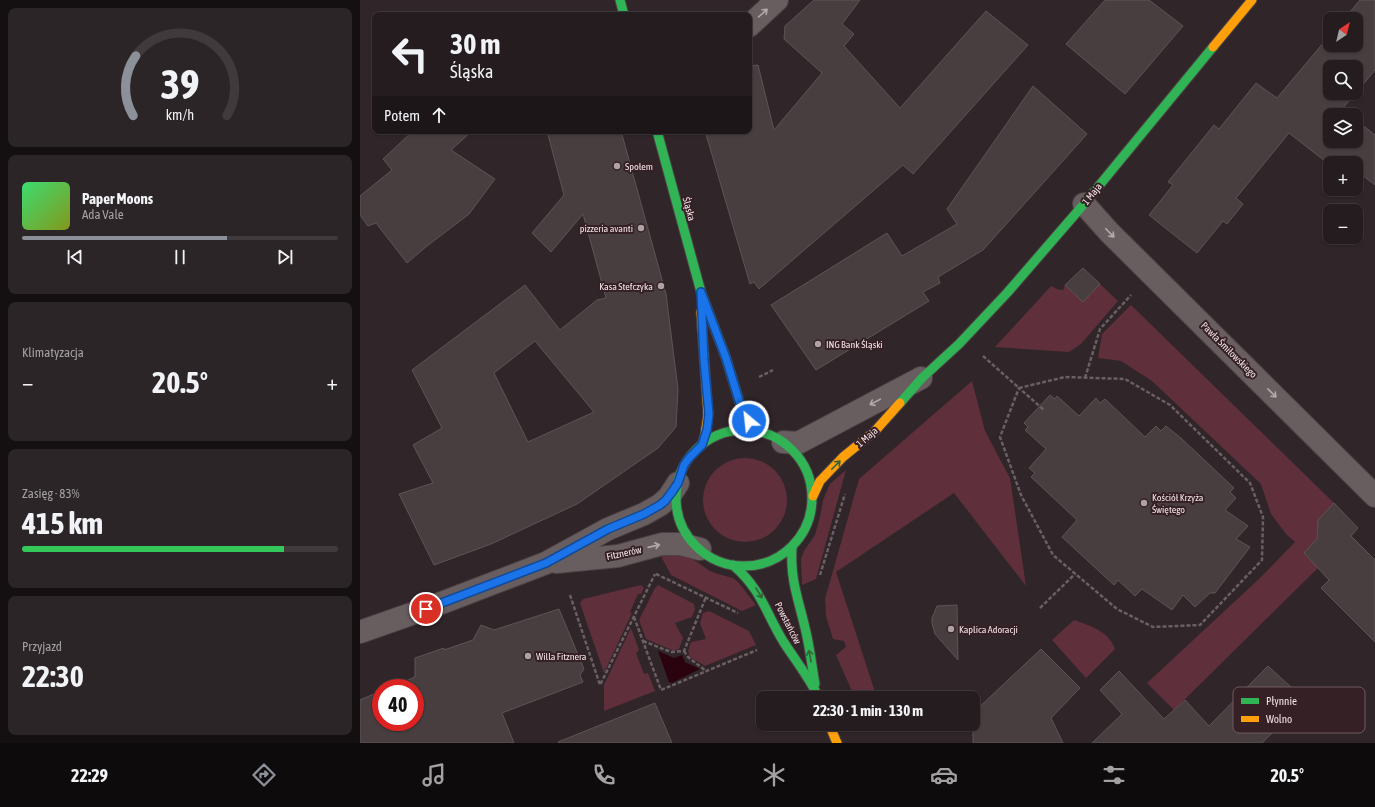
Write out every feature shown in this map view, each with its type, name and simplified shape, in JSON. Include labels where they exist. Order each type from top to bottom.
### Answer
[{"type":"street","points":[[620,0],[623,12]]},
{"type":"street","points":[[752,23],[777,0]]},
{"type":"street","name":"1 Maja","points":[[813,496],[820,481],[844,457],[875,431],[922,378],[978,326],[1008,293],[1084,204],[1252,0]]},
{"type":"street","name":"Śląska","points":[[657,134],[701,292],[726,358],[741,407],[749,421],[762,432]]},
{"type":"street","name":"Pawła Śmiłowskiego","points":[[1084,204],[1115,238],[1375,496]]},
{"type":"street","name":"Śląska","points":[[701,292],[704,360],[709,414],[707,430],[702,445]]},
{"type":"street","name":"1 Maja","points":[[783,442],[798,443],[922,378]]},
{"type":"street","points":[[746,430],[762,432],[770,434],[783,442],[795,452],[804,465],[810,480],[813,496],[807,526],[792,547],[777,558],[751,566],[733,565],[715,560],[700,549],[688,536],[680,519],[676,501],[678,483],[687,461],[702,445],[716,436],[731,431],[746,430]]},
{"type":"street","name":"Fitznerów","points":[[360,632],[431,607],[546,563],[608,529],[644,514],[660,505],[669,497],[678,483]]},
{"type":"street","name":"Fitznerów","points":[[546,563],[618,556],[662,544],[680,544],[700,549]]},
{"type":"street","name":"Powstańców","points":[[792,547],[790,562],[793,589],[806,631],[817,691]]},
{"type":"street","name":"Powstańców","points":[[733,565],[749,578],[757,590],[782,639],[815,691]]},
{"type":"street","points":[[832,731],[837,743]]},
{"type":"path","points":[[1085,378],[1100,329],[1131,295]]},
{"type":"path","points":[[981,354],[1044,410]]},
{"type":"path","points":[[1065,377],[1125,380],[1170,405],[1250,482],[1263,517],[1262,560],[1200,625],[1153,627],[1117,609],[1053,555],[1021,495],[1000,437],[1019,388],[1065,377]]},
{"type":"path","points":[[819,577],[847,487]]},
{"type":"path","points":[[570,595],[600,685],[655,574],[744,616]]},
{"type":"path","points":[[1040,608],[1075,574]]},
{"type":"path","points":[[684,651],[706,598]]},
{"type":"path","points":[[634,617],[662,690],[757,650]]},
{"type":"path","points":[[642,640],[671,652],[684,651]]},
{"type":"path","points":[[684,651],[688,658],[706,671]]},
{"type":"shaded area","points":[[1100,284],[1118,301],[1081,344],[1069,352],[995,347],[1051,286],[1063,290],[1065,285]]},
{"type":"shaded area","points":[[1131,305],[1334,503],[1318,520],[1317,539],[1304,553],[1318,568],[1174,710],[1147,683],[1260,578],[1295,542],[1286,534],[1271,514],[1261,484],[1152,381],[1121,361],[1098,358],[1102,334]]},
{"type":"shaded area","points":[[972,381],[985,431],[1010,478],[1026,586],[954,493],[836,572],[875,691],[852,691],[836,655],[846,647],[844,641],[833,639],[826,616],[825,599],[859,479]]},
{"type":"shaded area","points":[[737,458],[753,458],[769,465],[780,476],[787,492],[787,508],[784,516],[775,530],[769,535],[753,542],[737,542],[721,535],[710,524],[703,508],[703,492],[710,476],[721,465]]},
{"type":"shaded area","points":[[846,470],[816,579],[802,585],[801,559],[804,551],[815,535],[823,500],[830,484]]},
{"type":"shaded area","points":[[663,552],[687,555],[710,571],[733,578],[739,583],[756,605],[742,611],[671,575],[662,558]]},
{"type":"shaded area","points":[[641,585],[644,588],[641,594],[638,594],[630,612],[632,613],[604,673],[580,603],[583,599]]},
{"type":"shaded area","points":[[658,585],[694,604],[695,609],[692,617],[675,623],[683,638],[679,649],[674,651],[646,639],[639,620],[655,588]]},
{"type":"shaded area","points":[[709,611],[749,631],[756,645],[705,666],[690,657],[688,651],[691,642],[706,639],[700,623],[703,613]]},
{"type":"shaded area","points":[[1074,620],[1104,633],[1115,649],[1086,678],[1052,640]]},
{"type":"shaded area","points":[[631,628],[639,650],[636,653],[644,674],[648,673],[655,691],[604,711],[604,685]]},
{"type":"shaded area","points":[[658,651],[674,658],[682,655],[685,662],[700,669],[672,683],[669,682]]},
{"type":"building","points":[[814,0],[860,0],[842,24],[854,34],[844,46],[900,108],[986,11],[1028,45],[913,174],[903,165],[759,289],[754,282],[750,284],[706,134],[752,134],[752,66],[758,65],[774,130],[822,73],[784,39],[785,26]]},
{"type":"building","points":[[1105,0],[1149,0],[1183,26],[1125,94],[1066,44]]},
{"type":"building","points":[[1360,0],[1375,0],[1375,70],[1363,85],[1363,60],[1323,60],[1323,100],[1350,100],[1343,108],[1323,108],[1323,148],[1363,148],[1363,126],[1375,135],[1375,185],[1363,176],[1363,156],[1323,156],[1323,160],[1289,133],[1236,198],[1243,204],[1227,224],[1223,221],[1197,253],[1149,215],[1173,185],[1168,182],[1214,125],[1219,129],[1256,83],[1277,98],[1323,43],[1323,52],[1363,52],[1363,12],[1350,12]]},
{"type":"building","points":[[1033,86],[1087,134],[983,250],[938,277],[940,283],[923,292],[929,301],[816,370],[771,305],[887,233],[902,256],[957,224],[947,209]]},
{"type":"building","points":[[410,134],[469,134],[451,150],[495,179],[469,214],[407,263],[376,223],[368,226],[360,215],[360,196],[392,170],[383,159]]},
{"type":"building","points":[[548,134],[622,134],[666,294],[678,389],[676,427],[658,448],[577,504],[491,544],[434,565],[399,494],[433,483],[413,445],[442,428],[412,370],[525,285],[560,330],[597,300],[606,298],[583,214],[551,252],[532,233],[564,195]],"holes":[[[535,341],[594,412],[528,442],[494,373]]]},
{"type":"building","points":[[1083,268],[1100,284],[1083,302],[1065,285]]},
{"type":"building","name":"Kościół Krzyża Świętego","points":[[1050,395],[1055,399],[1057,396],[1079,416],[1096,398],[1100,403],[1105,399],[1145,437],[1156,426],[1161,431],[1166,426],[1234,488],[1230,492],[1236,498],[1225,510],[1248,526],[1236,539],[1250,547],[1215,593],[1210,593],[1195,607],[1183,595],[1172,610],[1142,589],[1135,596],[1118,580],[1114,585],[1062,537],[1077,520],[1031,477],[1035,473],[1029,468],[1046,449],[1025,430],[1028,427],[1024,423]]},
{"type":"building","points":[[1334,503],[1358,528],[1351,536],[1375,560],[1375,642],[1321,588],[1329,580],[1304,553],[1317,539],[1318,520]]},
{"type":"building","points":[[957,605],[958,660],[935,634],[932,623],[932,618],[937,606]]},
{"type":"building","points":[[559,609],[584,669],[580,675],[583,682],[502,713],[514,743],[360,743],[360,700],[372,695],[372,731],[424,731],[424,679],[410,679],[415,677],[415,658],[473,640],[481,625],[494,630]]},
{"type":"building","points":[[1041,649],[1080,688],[1051,718],[1063,743],[973,743],[973,731],[980,731],[980,706]]},
{"type":"building","points":[[1268,666],[1291,687],[1247,687]]},
{"type":"building","points":[[1119,671],[1164,719],[1185,700],[1209,726],[1233,702],[1233,733],[1272,733],[1262,743],[1092,743],[1122,714],[1100,690]]},
{"type":"building","points":[[655,703],[672,743],[558,742]]},
{"type":"traffic: fast","points":[[620,0],[623,12]]},
{"type":"traffic: fast","points":[[900,403],[922,378],[959,344],[1007,293],[1084,204],[1213,47]]},
{"type":"traffic: fast","points":[[658,134],[701,292],[726,358],[741,407],[749,421],[762,432]]},
{"type":"traffic: fast","points":[[737,430],[751,430],[770,435],[782,441],[797,455],[807,472],[811,485],[812,498],[811,511],[807,524],[801,536],[787,551],[782,555],[764,563],[751,566],[737,566],[718,561],[706,555],[691,541],[687,536],[679,518],[676,505],[676,491],[681,472],[687,460],[701,445],[706,441],[724,433],[737,430]]},
{"type":"traffic: fast","points":[[792,547],[792,571],[807,638],[815,684]]},
{"type":"traffic: fast","points":[[733,565],[750,583],[762,601],[783,641],[816,691]]},
{"type":"traffic: slow","points":[[1213,47],[1252,0]]},
{"type":"traffic: slow","points":[[701,312],[708,415],[702,445]]},
{"type":"traffic: slow","points":[[813,496],[820,481],[843,457],[875,431],[900,403]]},
{"type":"traffic: slow","points":[[832,731],[837,743]]},
{"type":"place","name":"Społem","points":[[617,166]]},
{"type":"place","name":"pizzeria avanti","points":[[641,228]]},
{"type":"place","name":"Kasa Stefczyka","points":[[661,286]]},
{"type":"place","name":"ING Bank Śląski","points":[[818,344]]},
{"type":"place","name":"Kościół Krzyża Świętego","points":[[1144,503]]},
{"type":"place","name":"Kaplica Adoracji","points":[[951,629]]},
{"type":"place","name":"Willa Fitznera","points":[[528,656]]},
{"type":"route","points":[[426,609],[546,563],[608,529],[644,514],[660,505],[669,497],[678,483],[684,465],[702,445],[707,430],[709,414],[706,394],[701,292],[726,358],[741,407],[749,421]]}]
